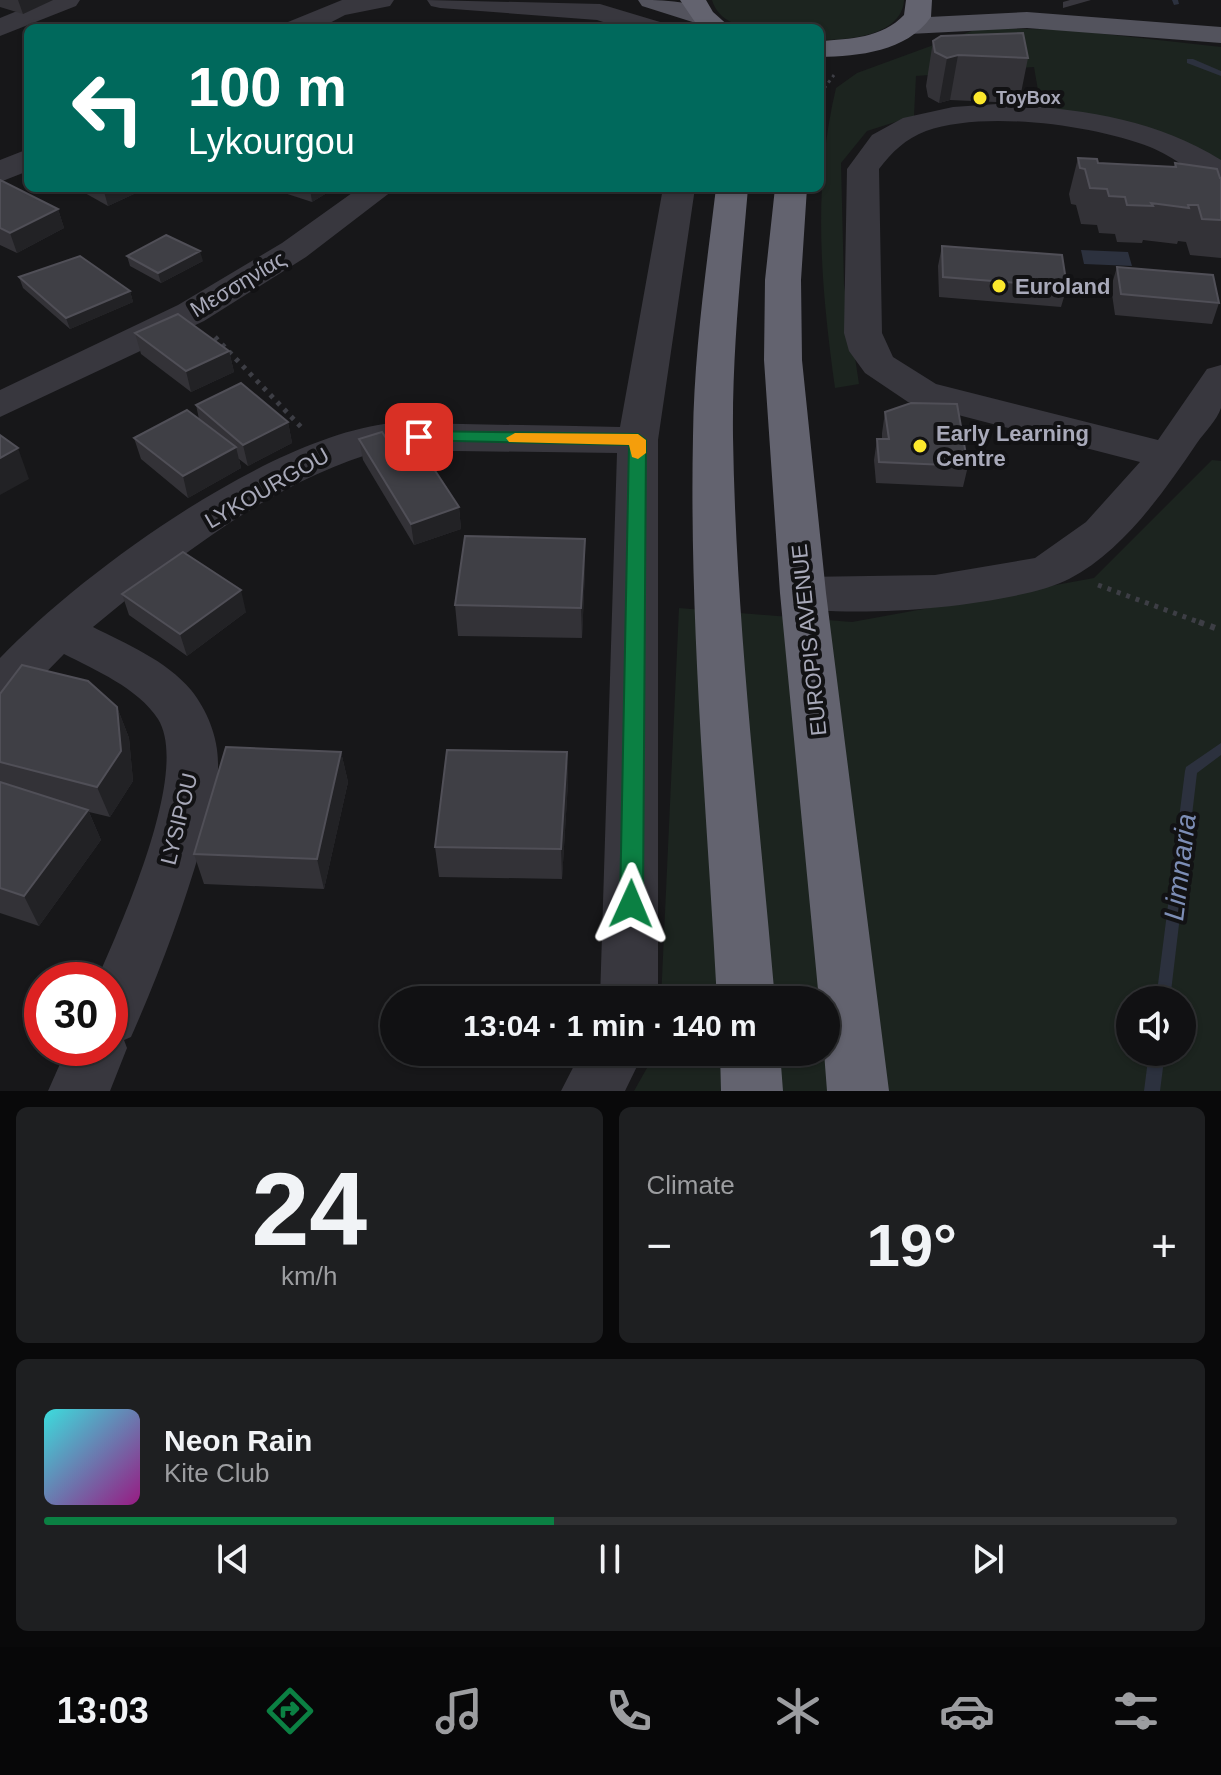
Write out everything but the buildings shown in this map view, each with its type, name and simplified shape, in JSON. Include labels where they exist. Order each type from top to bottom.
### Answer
[{"type":"highway","points":[[824,72],[845,55],[909,26],[919,13],[919,0]]},
{"type":"highway","points":[[824,49],[871,43]]},
{"type":"highway","points":[[732,192],[718,333],[713,436],[719,590],[745,986]]},
{"type":"highway","name":"EUROPIS AVENUE","points":[[791,192],[783,280],[783,360],[803,593],[858,1091]]},
{"type":"highway","points":[[751,1066],[752,1091]]},
{"type":"main road","points":[[651,0],[704,15]]},
{"type":"main road","points":[[1007,0],[1076,3],[1221,18]]},
{"type":"main road","points":[[909,26],[984,18],[1024,18],[1221,35]]},
{"type":"street","points":[[0,28],[67,0]]},
{"type":"street","points":[[306,24],[337,9],[381,0]]},
{"type":"street","points":[[440,0],[600,12],[638,24]]},
{"type":"street","points":[[1165,455],[922,393],[879,365],[868,351],[863,333],[863,169],[876,146],[903,127],[957,116],[1006,115],[1118,128],[1160,141],[1221,174]]},
{"type":"street","points":[[0,172],[24,161]]},
{"type":"street","name":"Μεσσηνίας","points":[[0,405],[191,313],[294,250],[374,192]]},
{"type":"street","points":[[629,986],[638,440],[678,192]]},
{"type":"street","points":[[803,593],[884,595],[969,589],[1053,569],[1097,539],[1165,455],[1221,377]]},
{"type":"street","name":"LYKOURGOU","points":[[0,689],[20,665],[58,630],[123,578],[193,531],[325,452],[384,437],[638,440]]},
{"type":"street","name":"LYSIPOU","points":[[58,630],[138,674],[168,697],[182,716],[190,738],[193,765],[188,803],[153,916],[128,975]]},
{"type":"street","points":[[79,1091],[89,1066]]},
{"type":"street","points":[[592,1091],[606,1066]]},
{"type":"path","points":[[191,313],[325,452]]},
{"type":"path","points":[[1053,569],[1221,630]]},
{"type":"shaded area","points":[[712,0],[904,0],[901,13],[894,22],[871,34],[845,39],[824,40],[824,24],[737,24],[719,13]]},
{"type":"shaded area","points":[[980,28],[1069,30],[1221,47],[1221,163],[1041,108],[1034,67],[916,76],[914,116],[867,131],[841,163],[844,285],[859,384],[835,388],[823,275],[821,200],[828,126],[836,88],[857,73]]},
{"type":"shaded area","points":[[1212,460],[1221,461],[1221,1091],[634,1091],[648,1066],[840,1066],[840,986],[662,986],[679,608],[852,622],[1094,578]]},
{"type":"water","points":[[1081,250],[1128,252],[1132,266],[1084,264]]},
{"type":"waterway","name":"Limnaria","points":[[1175,0],[1176,4]]},
{"type":"waterway","name":"Limnaria","points":[[1190,61],[1221,74]]},
{"type":"waterway","name":"Limnaria","points":[[1165,986],[1191,771],[1221,748]]},
{"type":"waterway","name":"Limnaria","points":[[1152,1091],[1155,1066]]},
{"type":"slow traffic","points":[[515,438],[638,440],[638,453]]},
{"type":"place","name":"ToyBox","points":[[980,98]]},
{"type":"place","name":"Euroland","points":[[999,286]]},
{"type":"place","name":"Early Learning Centre","points":[[920,446]]},
{"type":"route","points":[[419,437],[638,440],[631,904]]}]
